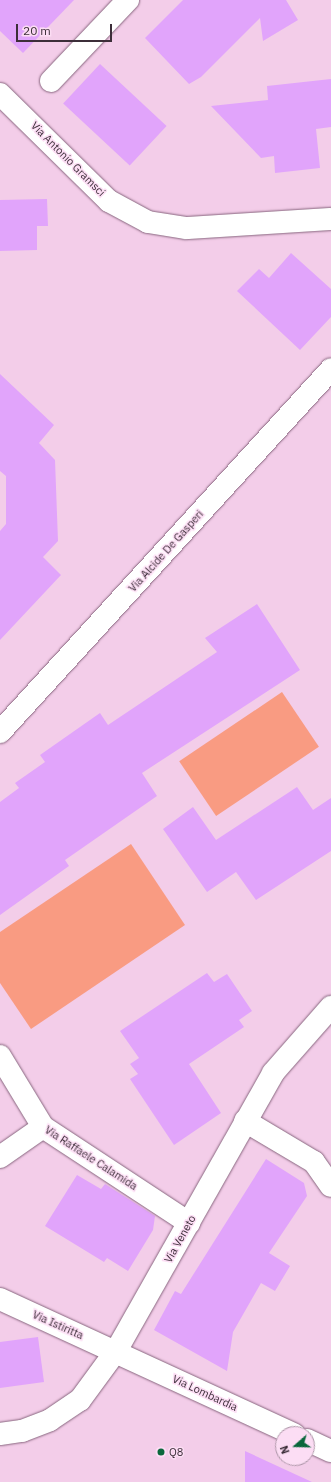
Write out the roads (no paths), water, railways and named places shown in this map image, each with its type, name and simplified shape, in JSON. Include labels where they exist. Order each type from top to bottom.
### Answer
[{"type":"street","points":[[51,81],[128,0]]},
{"type":"street","name":"Via Antonio Gramsci","points":[[0,94],[109,201],[148,222],[187,228],[331,219]]},
{"type":"street","name":"Via Alcide De Gasperi","points":[[0,732],[331,370]]},
{"type":"street","name":"Via Veneto","points":[[0,1434],[22,1431],[50,1420],[80,1400],[116,1351],[273,1073],[331,1007]]},
{"type":"street","name":"Via Raffaele Calamida","points":[[0,1056],[43,1127],[189,1222]]},
{"type":"street","points":[[245,1121],[314,1162],[331,1186]]},
{"type":"street","points":[[0,1157],[43,1127]]},
{"type":"street","name":"Via Istiritta","points":[[0,1299],[116,1351]]},
{"type":"street","name":"Via Lombardia","points":[[116,1351],[277,1426]]},
{"type":"street","points":[[315,1444],[331,1451]]},
{"type":"place","name":"Q8","points":[[161,1452]]}]
